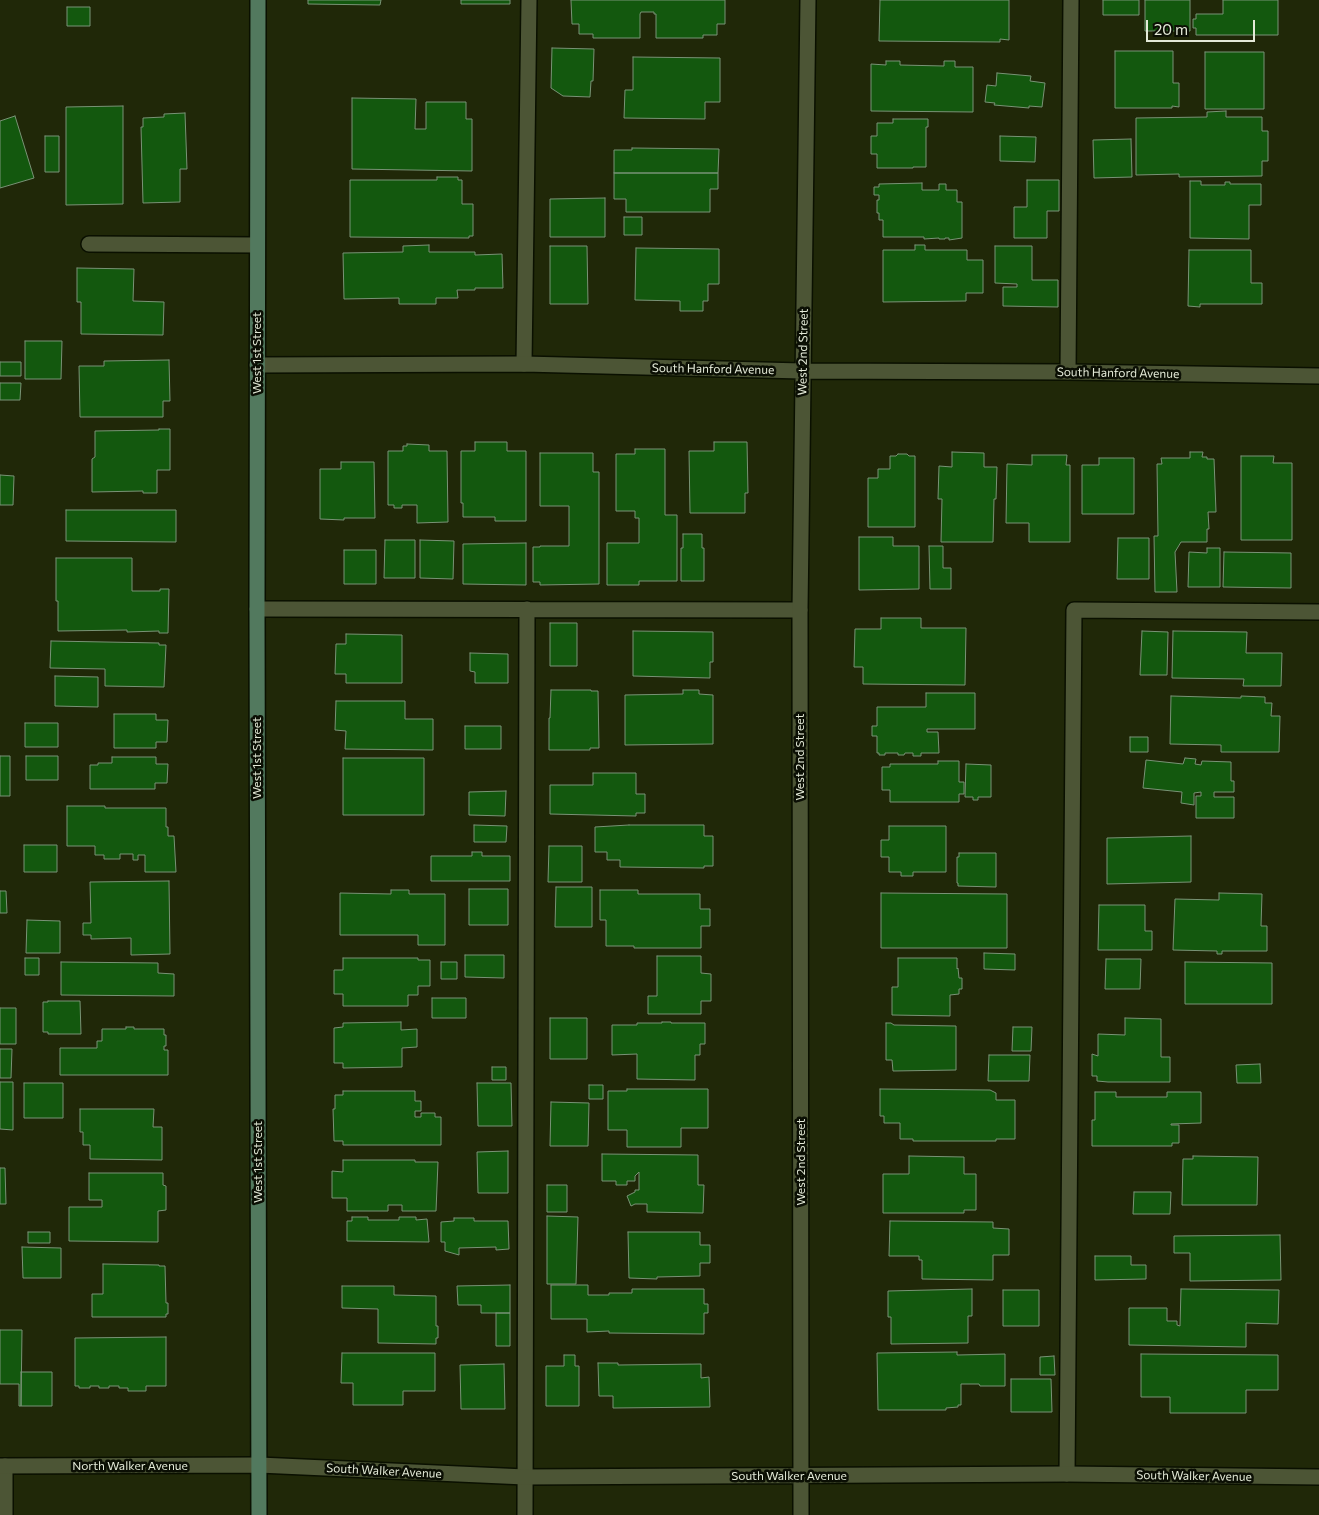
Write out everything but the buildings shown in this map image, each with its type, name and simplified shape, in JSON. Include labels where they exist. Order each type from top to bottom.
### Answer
[{"type":"street","name":"West 1st Street","points":[[258,0],[259,1515]]},
{"type":"street","points":[[524,364],[529,0]]},
{"type":"street","name":"West 2nd Street","points":[[800,1515],[800,610],[808,0]]},
{"type":"street","points":[[1068,372],[1071,0]]},
{"type":"street","points":[[88,244],[257,245]]},
{"type":"street","name":"South Hanford Avenue","points":[[257,365],[524,364],[802,371],[1068,372],[1319,376]]},
{"type":"street","points":[[257,609],[800,610]]},
{"type":"street","points":[[525,1515],[527,609]]},
{"type":"street","points":[[1066,1474],[1074,610],[1319,612]]},
{"type":"street","name":"North Walker Avenue","points":[[2,1466],[259,1465]]},
{"type":"street","name":"South Walker Avenue","points":[[259,1465],[525,1477],[1066,1474],[1319,1477]]},
{"type":"street","points":[[2,1466],[5,1515]]}]
